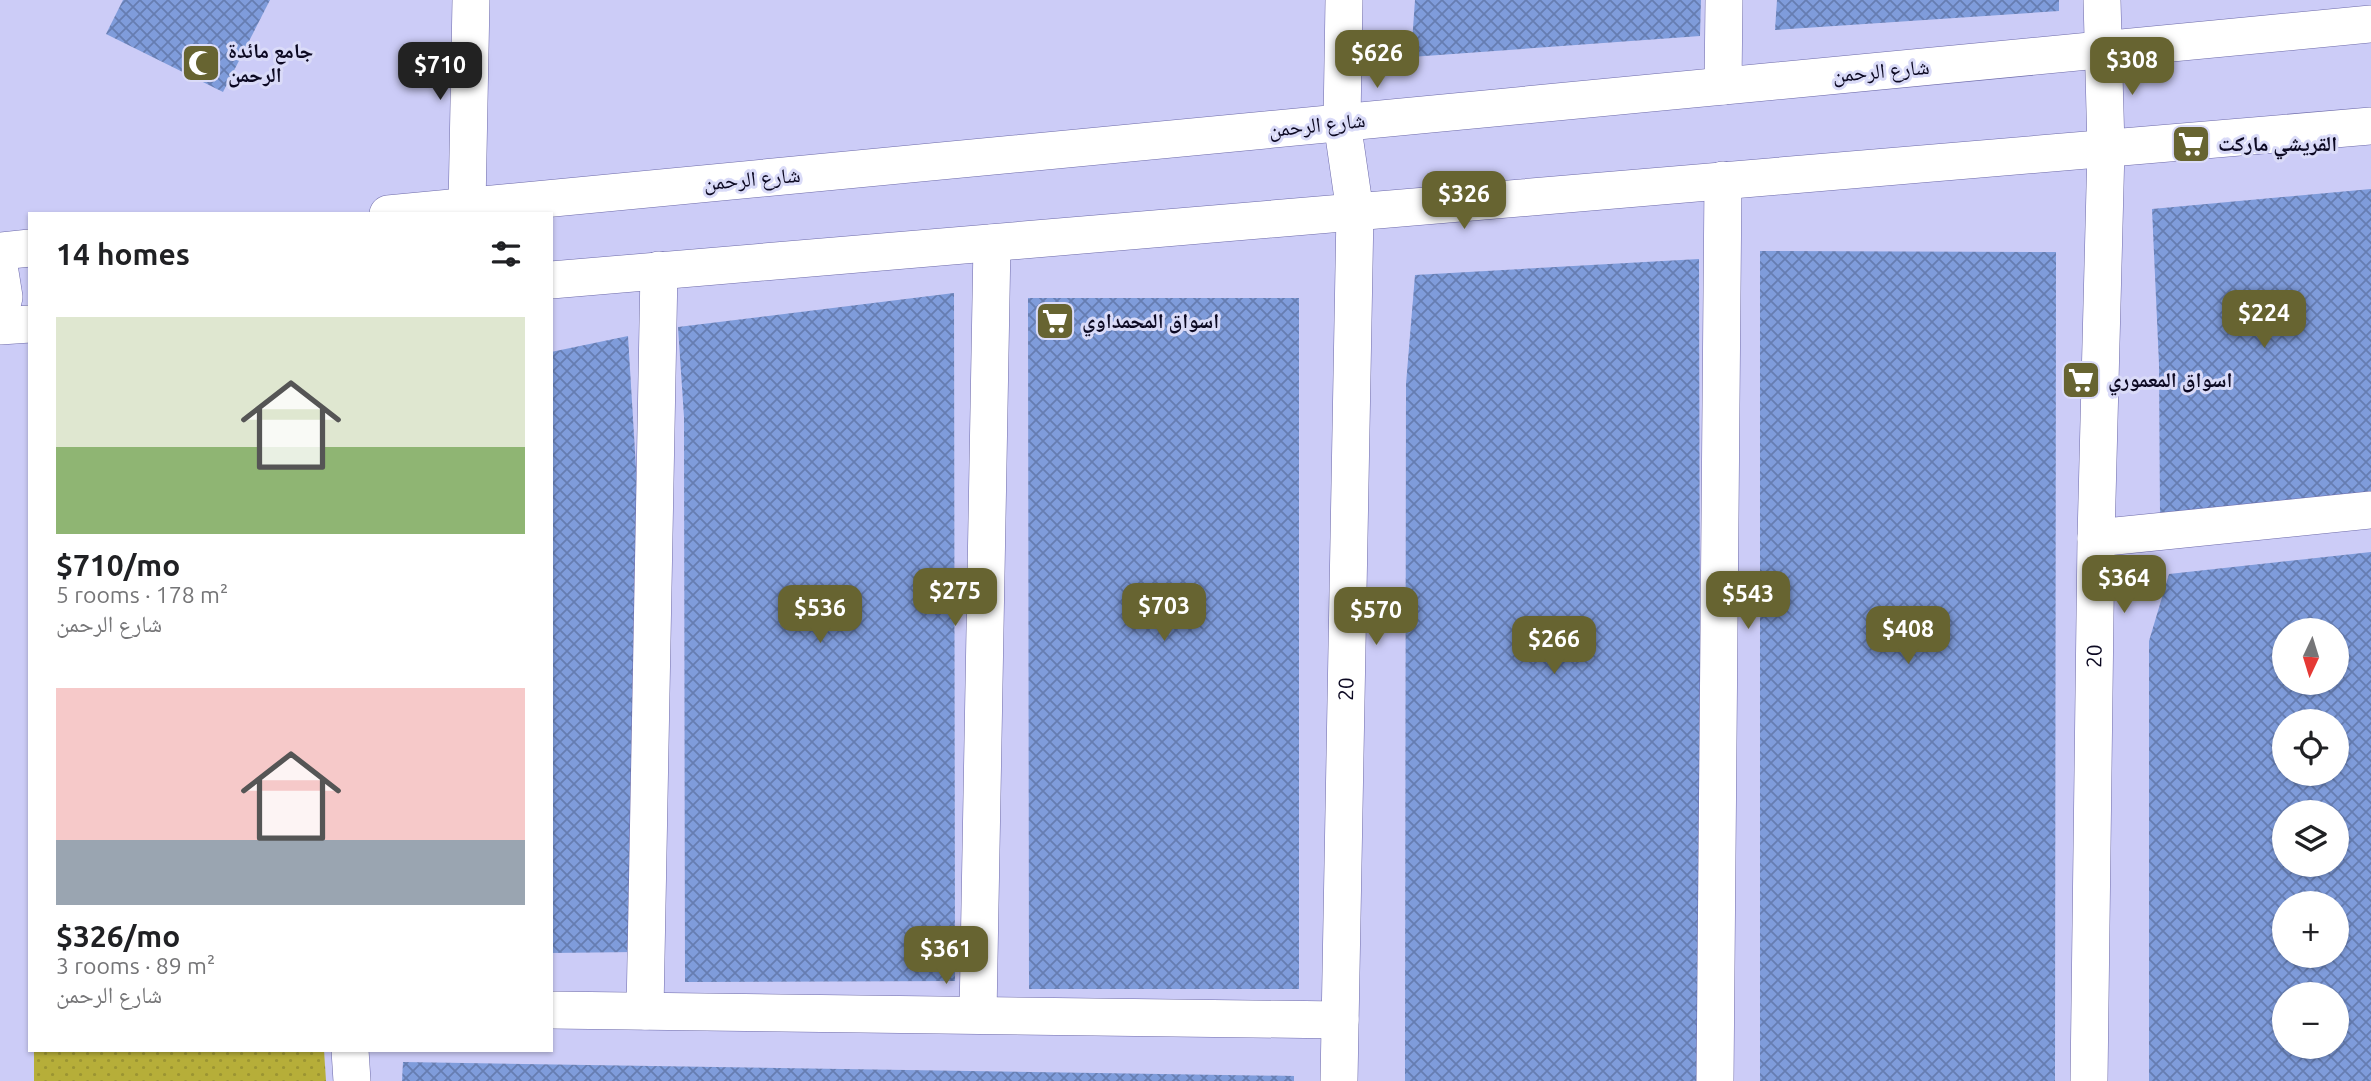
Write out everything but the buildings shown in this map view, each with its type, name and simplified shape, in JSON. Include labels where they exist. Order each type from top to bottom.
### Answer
[{"type":"street","points":[[467,206],[471,0]]},
{"type":"street","points":[[1342,122],[1344,0]]},
{"type":"street","points":[[1723,86],[1724,0]]},
{"type":"street","points":[[2101,49],[2102,0]]},
{"type":"street","name":"شارع الرحمن","points":[[408,212],[2371,24]]},
{"type":"street","name":"20","points":[[2089,1081],[2096,538],[2106,148],[2101,49]]},
{"type":"street","name":"20","points":[[1339,1081],[1355,212],[1342,122]]},
{"type":"street","points":[[553,279],[2371,125]]},
{"type":"street","points":[[1715,1081],[1723,180]]},
{"type":"street","points":[[978,1015],[992,243]]},
{"type":"street","points":[[0,251],[28,248]]},
{"type":"street","points":[[645,1011],[659,270]]},
{"type":"street","points":[[0,272],[4,297],[0,313]]},
{"type":"street","points":[[0,326],[28,324]]},
{"type":"street","points":[[2096,538],[2371,510]]},
{"type":"street","points":[[553,1010],[1340,1020]]},
{"type":"street","points":[[350,1052],[352,1081]]},
{"type":"shaded area","points":[[34,1052],[324,1052],[326,1081],[34,1081]]},
{"type":"place","name":"جامع مائدة الرحمن","points":[[201,63]]},
{"type":"place","name":"القريشي ماركت","points":[[2191,144]]},
{"type":"place","name":"اسواق المحمداوي","points":[[1055,321]]},
{"type":"place","name":"اسواق المعموري","points":[[2081,380]]}]
